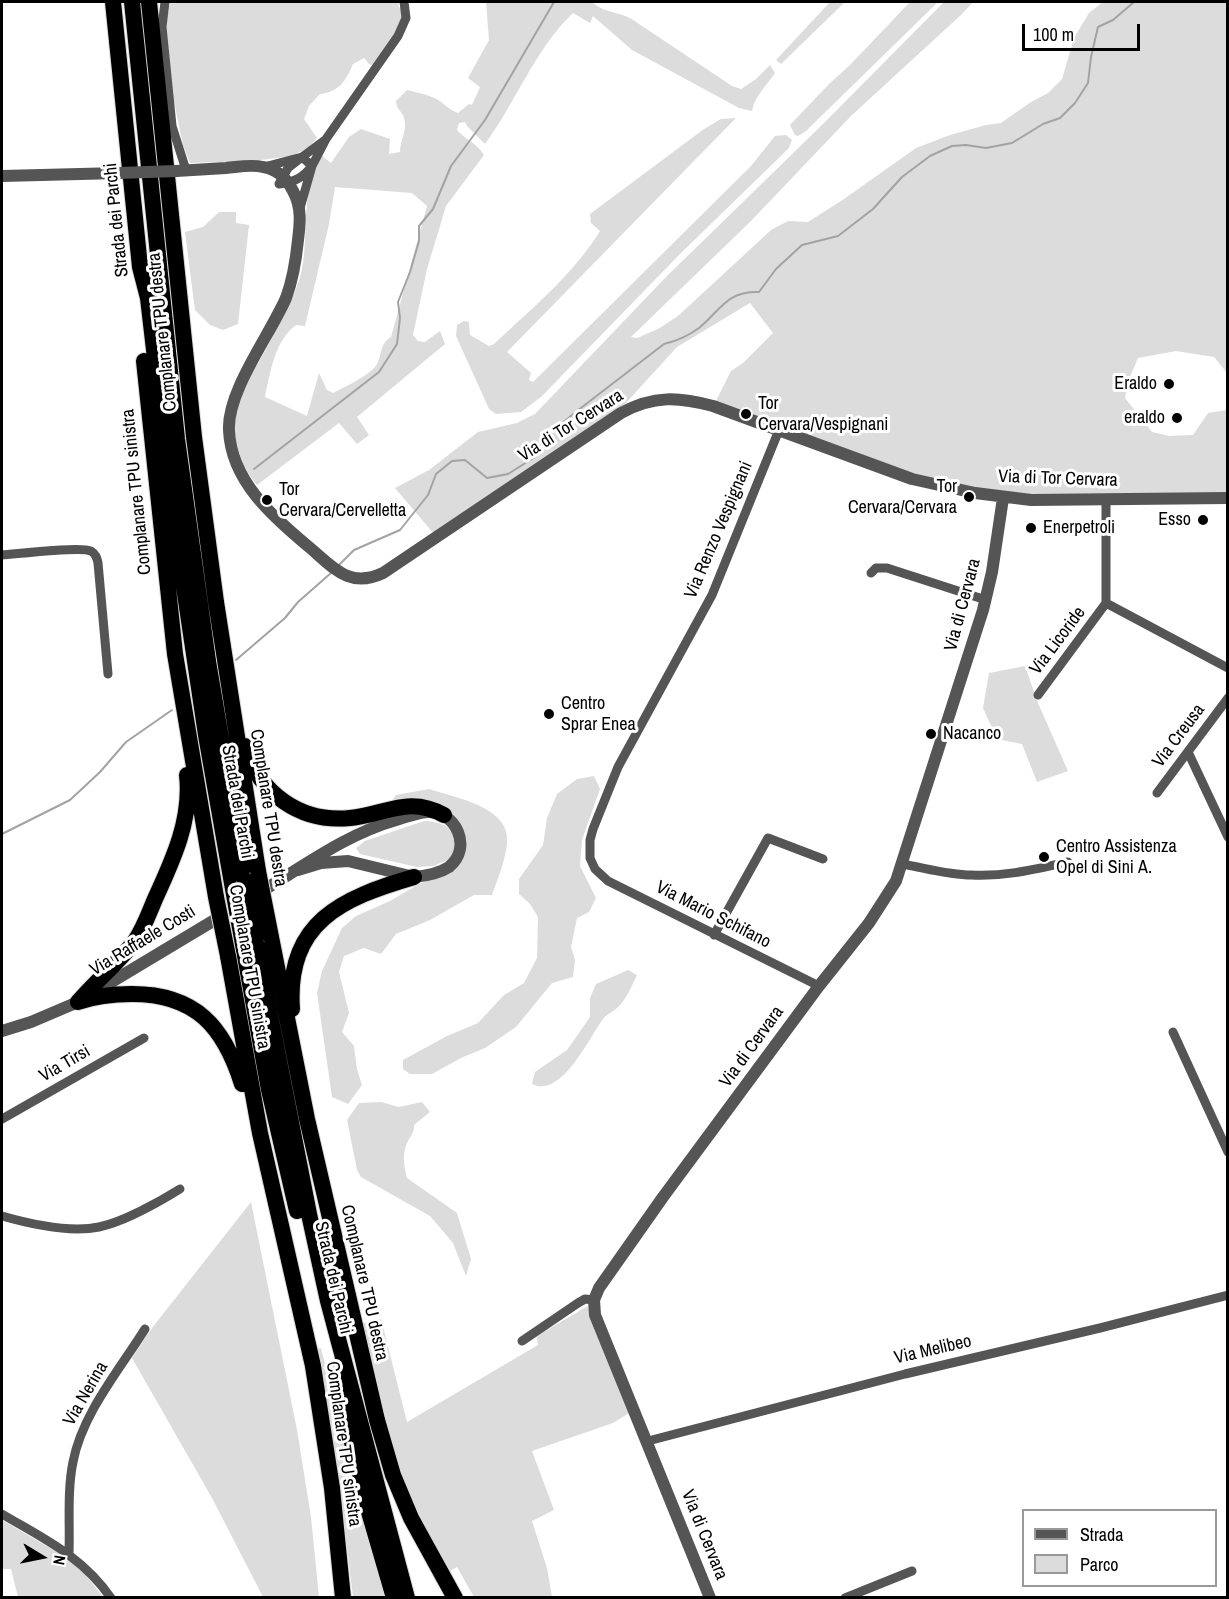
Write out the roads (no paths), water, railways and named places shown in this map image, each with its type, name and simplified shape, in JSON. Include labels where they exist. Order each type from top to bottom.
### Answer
[{"type":"highway","name":"Strada dei Parchi","points":[[113,2],[140,267],[148,298],[173,513],[206,735],[245,880]]},
{"type":"highway","name":"Strada dei Parchi","points":[[132,2],[177,439],[208,661],[245,880],[309,1214],[328,1301],[407,1598]]},
{"type":"highway","name":"Complanare TPU destra","points":[[149,2],[187,382],[216,602],[245,880],[257,944],[295,1061],[345,1288],[383,1440],[411,1518],[455,1598]]},
{"type":"highway","name":"Complanare TPU sinistra","points":[[140,267],[138,300],[171,630],[216,897],[260,1133],[312,1366],[332,1488],[343,1598]]},
{"type":"highway","points":[[216,602],[227,635],[247,753],[259,777],[274,794],[302,812],[322,818],[352,818],[404,806],[427,807],[444,814]]},
{"type":"highway","points":[[78,1002],[141,932],[182,834],[188,785],[168,655],[171,630]]},
{"type":"highway","points":[[295,1061],[293,983],[299,956],[314,928],[336,907],[364,892],[414,877]]},
{"type":"highway","name":"Strada dei Parchi","points":[[257,944],[269,1090],[369,1512],[394,1598]]},
{"type":"highway","points":[[78,1002],[109,995],[148,994],[176,1000],[199,1012],[221,1034],[229,1049],[260,1133]]},
{"type":"street","points":[[165,2],[162,27],[172,126],[181,171]]},
{"type":"street","points":[[229,168],[283,181],[305,175],[398,36],[406,18],[404,2]]},
{"type":"street","points":[[283,181],[288,168],[327,139]]},
{"type":"street","points":[[2,176],[263,167],[302,157]]},
{"type":"street","points":[[302,157],[312,166]]},
{"type":"street","points":[[299,210],[312,166]]},
{"type":"street","points":[[263,167],[283,181]]},
{"type":"street","name":"Via di Tor Cervara","points":[[283,181],[296,196],[301,226],[291,284],[236,394],[231,411],[229,432],[236,464],[254,493],[273,516],[344,575],[364,579],[387,571],[621,413],[643,403],[673,398],[713,406],[912,479],[946,488],[1003,498],[1031,500],[1227,498]]},
{"type":"street","name":"Via di Tor Cervara","points":[[283,181],[293,210],[298,240]]},
{"type":"street","name":"Via Renzo Vespignani","points":[[595,869],[590,858],[590,840],[618,767],[712,595],[779,430]]},
{"type":"street","name":"Via di Cervara","points":[[710,1598],[595,1315],[594,1300],[599,1288],[663,1197],[888,896],[896,881],[986,600],[1003,498]]},
{"type":"street","name":"Via Licoride","points":[[1038,695],[1106,603],[1106,499]]},
{"type":"street","points":[[2,555],[88,550],[95,555],[98,563],[108,674]]},
{"type":"street","points":[[871,573],[879,567],[887,568],[986,600]]},
{"type":"street","points":[[1106,603],[1227,668]]},
{"type":"street","name":"Via Creusa","points":[[1157,793],[1227,698]]},
{"type":"street","points":[[1188,752],[1227,837]]},
{"type":"street","name":"Via Raffaele Costi","points":[[2,1031],[32,1022],[78,1002],[348,838],[386,822],[426,812],[444,814],[452,821],[459,833],[460,845],[455,860],[436,873],[414,877],[348,861],[321,863],[298,870]]},
{"type":"street","points":[[714,935],[768,838],[823,859]]},
{"type":"street","points":[[902,864],[968,875],[986,875],[1021,873],[1068,862]]},
{"type":"street","name":"Via Mario Schifano","points":[[595,869],[608,881],[819,986]]},
{"type":"street","points":[[1173,1032],[1227,1152]]},
{"type":"street","name":"Via Tirsi","points":[[2,1119],[144,1038]]},
{"type":"street","points":[[2,1216],[53,1227],[98,1227],[161,1201],[180,1189]]},
{"type":"street","name":"Via Melibeo","points":[[648,1442],[905,1374],[1227,1295]]},
{"type":"street","points":[[522,1341],[585,1299],[594,1300]]},
{"type":"street","name":"Via Nerina","points":[[69,1554],[71,1475],[79,1440],[89,1416],[145,1329]]},
{"type":"street","points":[[2,1514],[69,1554],[98,1579],[111,1598]]},
{"type":"street","points":[[844,1598],[912,1571]]},
{"type":"waterway","points":[[254,469],[379,372],[397,344],[400,318],[398,302],[419,241],[419,226],[433,209],[451,166],[485,120],[554,2]]},
{"type":"waterway","points":[[337,567],[354,550],[400,530],[428,495],[436,474],[452,461],[465,460],[487,478],[508,474],[535,457],[543,439],[664,344],[695,331],[731,298],[759,292],[776,269],[802,245],[838,236],[873,209],[902,177],[930,156],[952,146],[966,145],[986,148],[1012,143],[1043,124],[1060,118],[1075,103],[1088,83],[1098,27],[1113,20],[1134,2]]},
{"type":"waterway","points":[[236,660],[285,618],[298,602],[331,573]]},
{"type":"waterway","points":[[2,834],[70,800],[100,772],[126,742],[172,710]]},
{"type":"place","name":"Eraldo","points":[[1169,384]]},
{"type":"place","name":"Tor Cervara/Vespignani","points":[[746,414]]},
{"type":"place","name":"eraldo","points":[[1177,418]]},
{"type":"place","name":"Tor Cervara/Cervara","points":[[969,497]]},
{"type":"place","name":"Tor Cervara/Cervelletta","points":[[267,500]]},
{"type":"place","name":"Esso","points":[[1203,520]]},
{"type":"place","name":"Enerpetroli","points":[[1031,528]]},
{"type":"place","name":"Centro Sprar Enea","points":[[549,714]]},
{"type":"place","name":"Nacanco","points":[[931,734]]},
{"type":"place","name":"Centro Assistenza Opel di Sini A.","points":[[1044,857]]}]
